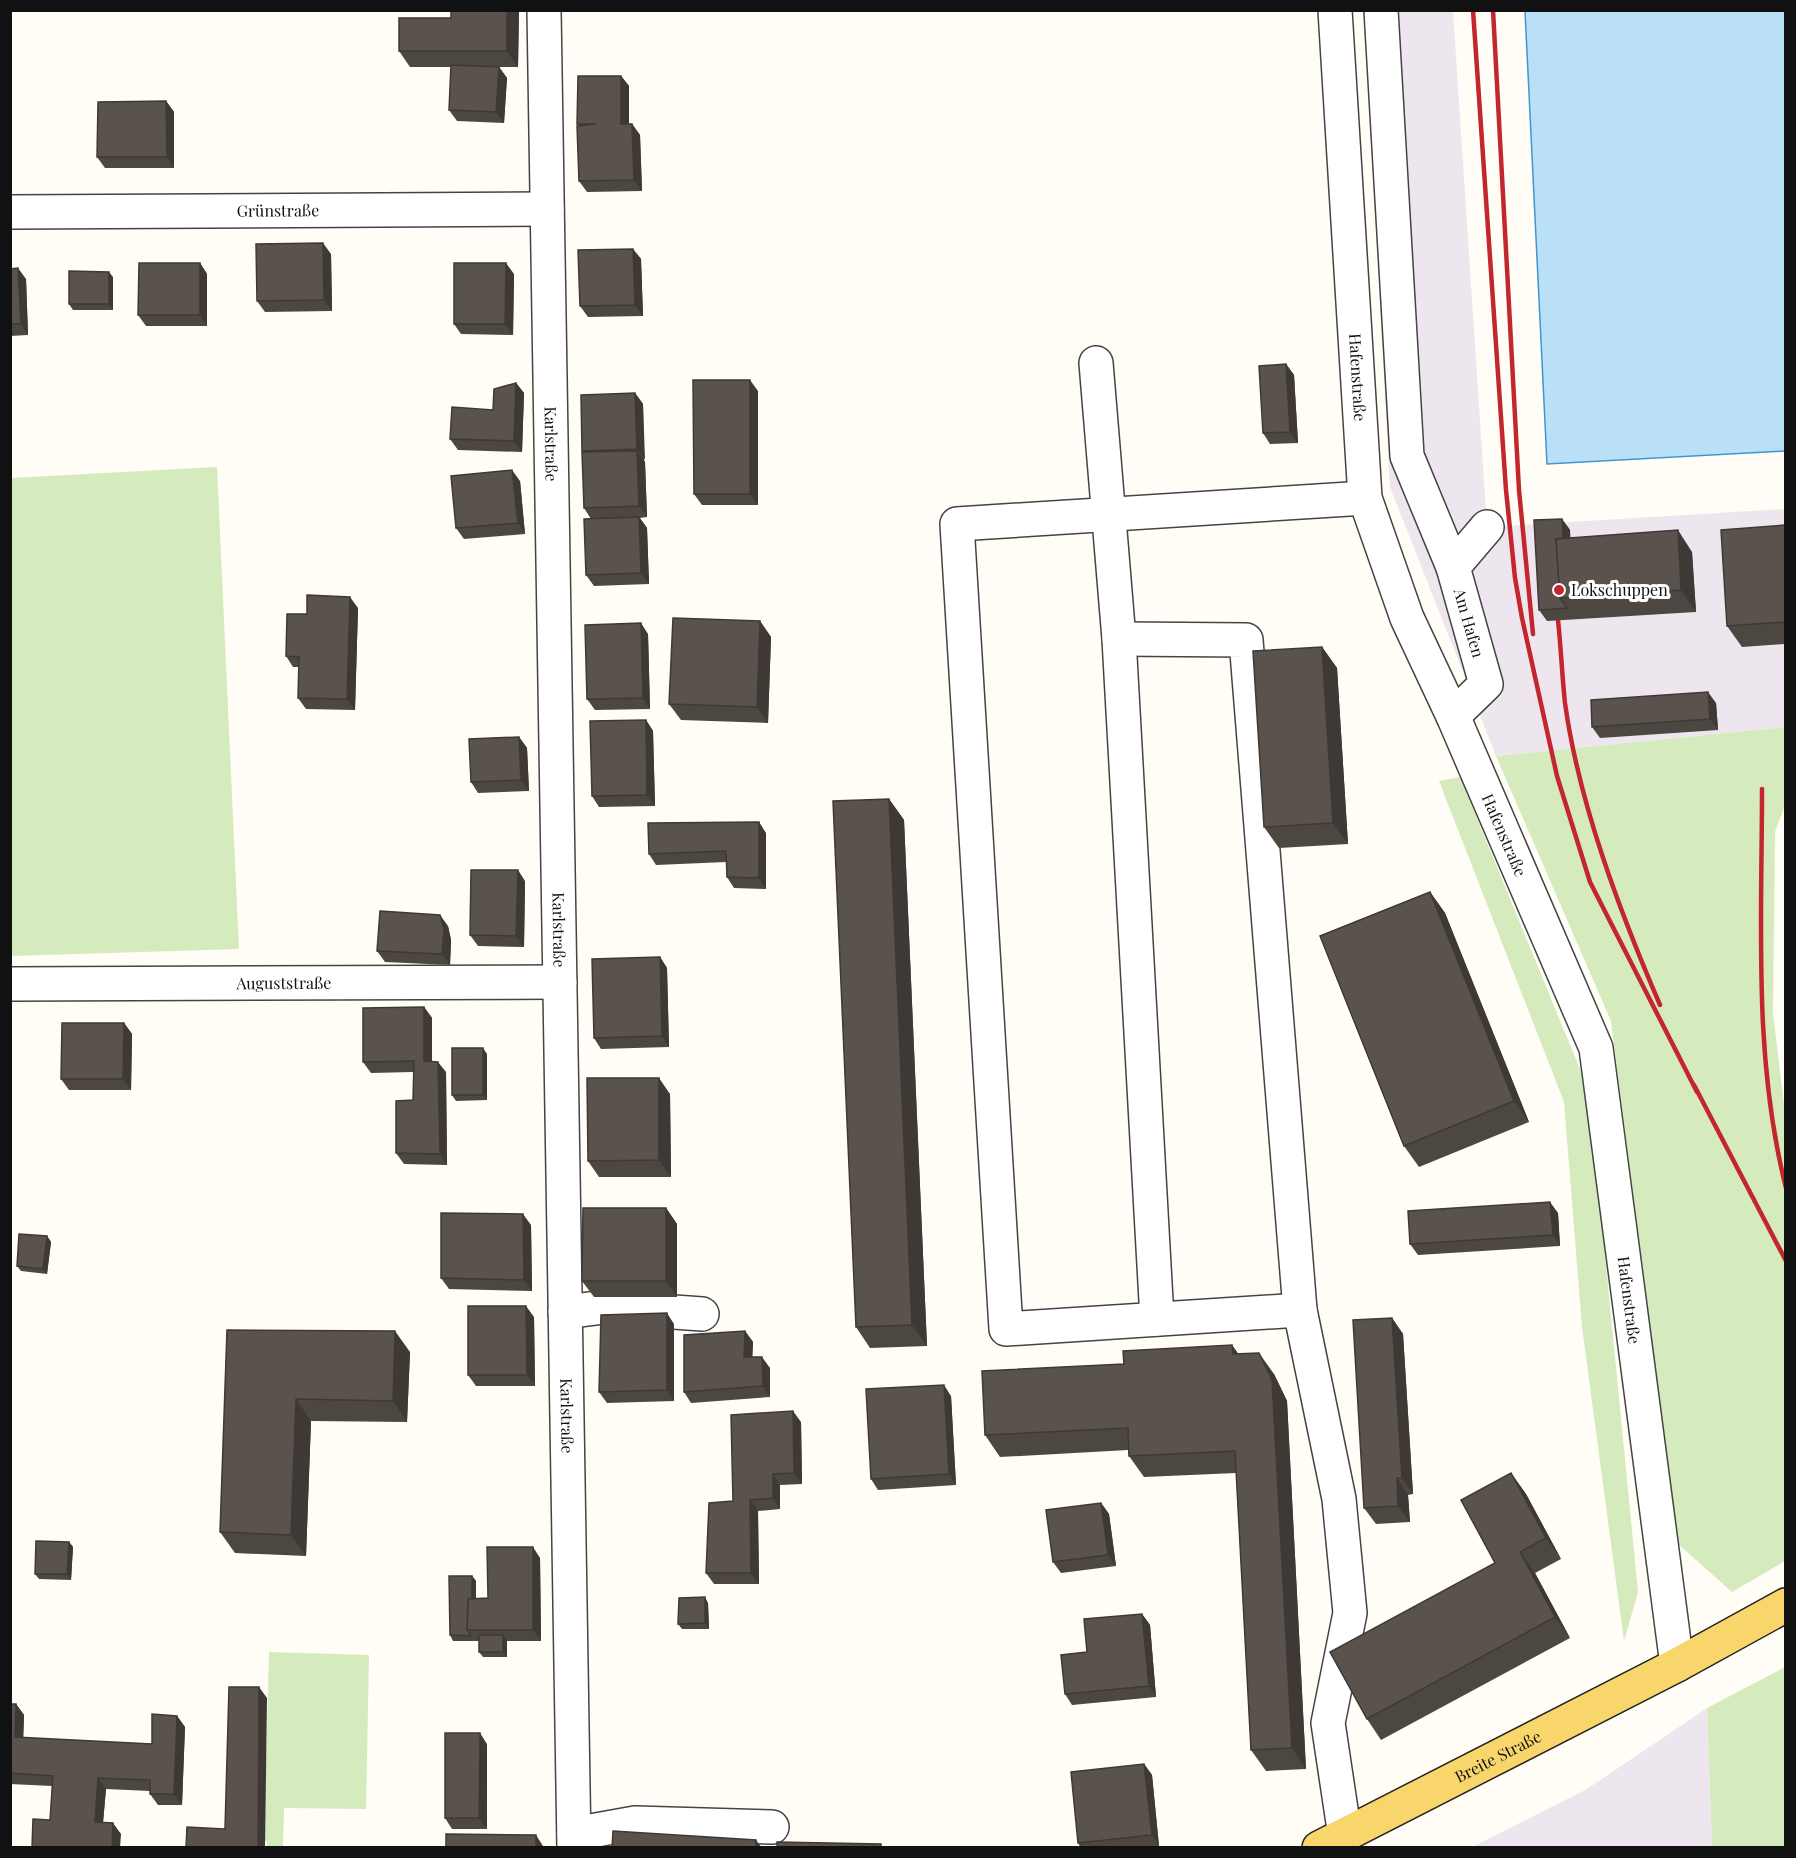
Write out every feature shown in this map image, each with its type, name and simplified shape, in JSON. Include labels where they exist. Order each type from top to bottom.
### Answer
[{"type":"main road","name":"Breite Straße","points":[[1332,1842],[1677,1665],[1785,1605]]},
{"type":"street","name":"Karlstraße","points":[[544,10],[574,1841]]},
{"type":"street","name":"Hafenstraße","points":[[1335,10],[1365,498],[1407,618],[1453,716],[1596,1048],[1677,1665]]},
{"type":"street","points":[[1381,10],[1407,456],[1453,567]]},
{"type":"street","name":"Grünstraße","points":[[10,212],[547,208]]},
{"type":"street","points":[[1096,363],[1119,639],[1157,1319]]},
{"type":"street","points":[[1300,1310],[1006,1329],[957,524],[1365,498]]},
{"type":"street","name":"Am Hafen","points":[[1453,716],[1486,684],[1453,567],[1487,527]]},
{"type":"street","points":[[1119,639],[1246,640],[1300,1310],[1340,1499],[1350,1613],[1328,1723],[1332,1842]]},
{"type":"street","name":"Auguststraße","points":[[10,984],[560,982]]},
{"type":"street","points":[[565,1312],[604,1307],[702,1314]]},
{"type":"street","points":[[574,1841],[635,1822],[772,1827]]},
{"type":"shaded area","points":[[1364,11],[1453,11],[1487,527],[1785,509],[1785,727],[1496,756],[1390,487]]},
{"type":"shaded area","points":[[1707,1708],[1712,1847],[1470,1848],[1587,1789]]},
{"type":"green space","points":[[217,467],[239,949],[11,956],[11,478]]},
{"type":"green space","points":[[1785,727],[1785,805],[1775,832],[1773,1013],[1786,1122],[1785,1561],[1732,1592],[1678,1544],[1611,1021],[1496,756]]},
{"type":"green space","points":[[1460,777],[1589,1091],[1638,1592],[1624,1641],[1582,1327],[1564,1102],[1439,781]]},
{"type":"green space","points":[[269,1652],[369,1655],[366,1809],[284,1808],[283,1847],[267,1847],[267,1841],[264,1841]]},
{"type":"green space","points":[[1785,1667],[1785,1847],[1712,1847],[1707,1708]]},
{"type":"water","points":[[1525,11],[1785,11],[1785,451],[1547,464]]},
{"type":"building","points":[[451,10],[507,10],[507,51],[399,51],[399,18],[451,18]]},
{"type":"building","points":[[451,65],[499,67],[496,112],[449,110]]},
{"type":"building","points":[[578,76],[621,76],[621,124],[632,124],[634,180],[579,181],[577,126],[596,124],[577,124]]},
{"type":"building","points":[[166,101],[167,157],[97,157],[98,102]]},
{"type":"building","points":[[323,243],[324,300],[257,301],[256,244]]},
{"type":"building","points":[[633,249],[635,305],[580,306],[578,250]]},
{"type":"building","points":[[139,263],[200,263],[200,315],[138,315]]},
{"type":"building","points":[[454,263],[506,263],[505,324],[454,324]]},
{"type":"building","points":[[18,268],[21,324],[10,324],[10,269]]},
{"type":"building","points":[[69,271],[109,272],[109,304],[69,304]]},
{"type":"building","points":[[1286,364],[1290,432],[1263,433],[1259,366]]},
{"type":"building","points":[[693,380],[750,380],[750,494],[694,494]]},
{"type":"building","points":[[516,383],[514,441],[450,439],[452,407],[493,410],[494,389]]},
{"type":"building","points":[[635,393],[637,449],[582,451],[581,395]]},
{"type":"building","points":[[637,451],[639,506],[584,508],[582,452]]},
{"type":"building","points":[[512,470],[518,523],[456,528],[451,476]]},
{"type":"building","points":[[639,517],[641,573],[586,575],[584,519]]},
{"type":"building","points":[[1562,519],[1563,538],[1556,539],[1560,598],[1567,608],[1539,610],[1534,520]]},
{"type":"building","points":[[1785,525],[1785,622],[1727,626],[1721,530]]},
{"type":"building","points":[[1678,530],[1681,590],[1560,598],[1556,539]]},
{"type":"building","points":[[307,595],[350,597],[347,699],[298,698],[299,657],[286,656],[287,614],[307,614]]},
{"type":"building","points":[[673,618],[760,621],[757,707],[669,704]]},
{"type":"building","points":[[641,623],[643,698],[587,699],[585,625]]},
{"type":"building","points":[[1322,647],[1333,823],[1264,827],[1253,651]]},
{"type":"building","points":[[1708,692],[1710,719],[1592,727],[1591,700]]},
{"type":"building","points":[[646,720],[647,795],[592,796],[590,721]]},
{"type":"building","points":[[519,737],[521,780],[471,782],[469,739]]},
{"type":"building","points":[[889,799],[912,1325],[856,1327],[833,801]]},
{"type":"building","points":[[759,822],[759,878],[727,877],[726,851],[649,854],[648,823]]},
{"type":"building","points":[[471,870],[518,870],[516,936],[470,935]]},
{"type":"building","points":[[1430,892],[1514,1101],[1404,1146],[1320,936]]},
{"type":"building","points":[[380,911],[440,915],[444,929],[442,954],[377,951]]},
{"type":"building","points":[[660,957],[662,1036],[594,1038],[592,959]]},
{"type":"building","points":[[424,1007],[424,1061],[438,1062],[440,1154],[396,1153],[396,1101],[413,1100],[414,1061],[363,1062],[363,1008]]},
{"type":"building","points":[[62,1023],[124,1023],[123,1079],[61,1079]]},
{"type":"building","points":[[452,1048],[483,1048],[483,1095],[452,1095]]},
{"type":"building","points":[[587,1078],[659,1078],[659,1160],[588,1161]]},
{"type":"building","points":[[1550,1202],[1553,1235],[1410,1244],[1408,1211]]},
{"type":"building","points":[[583,1208],[666,1208],[666,1281],[582,1281]]},
{"type":"building","points":[[441,1213],[523,1214],[524,1280],[441,1278]]},
{"type":"building","points":[[19,1234],[47,1236],[43,1269],[17,1266]]},
{"type":"building","points":[[468,1306],[526,1306],[527,1375],[468,1375]]},
{"type":"building","points":[[667,1313],[667,1390],[599,1392],[601,1315]]},
{"type":"building","points":[[1392,1318],[1402,1478],[1397,1478],[1398,1506],[1364,1508],[1353,1320]]},
{"type":"building","points":[[227,1330],[395,1331],[393,1401],[296,1399],[291,1535],[220,1532]]},
{"type":"building","points":[[745,1331],[744,1357],[762,1357],[763,1386],[684,1392],[684,1335]]},
{"type":"building","points":[[1232,1345],[1233,1354],[1259,1353],[1272,1380],[1292,1748],[1251,1750],[1235,1451],[1129,1456],[1128,1428],[985,1435],[982,1371],[1124,1364],[1123,1351]]},
{"type":"building","points":[[944,1385],[949,1474],[871,1479],[866,1389]]},
{"type":"building","points":[[793,1411],[794,1473],[773,1474],[773,1498],[750,1500],[751,1573],[706,1573],[709,1503],[733,1501],[731,1415]]},
{"type":"building","points":[[1511,1473],[1546,1538],[1520,1552],[1555,1617],[1367,1719],[1330,1652],[1495,1563],[1461,1500]]},
{"type":"building","points":[[1101,1503],[1108,1555],[1053,1562],[1046,1510]]},
{"type":"building","points":[[36,1541],[69,1542],[67,1574],[35,1574]]},
{"type":"building","points":[[487,1547],[533,1547],[533,1630],[467,1630],[468,1599],[488,1598]]},
{"type":"building","points":[[449,1576],[472,1576],[472,1598],[468,1599],[467,1630],[471,1636],[450,1635]]},
{"type":"building","points":[[705,1597],[705,1623],[678,1624],[679,1598]]},
{"type":"building","points":[[1142,1614],[1149,1686],[1065,1694],[1061,1655],[1087,1652],[1084,1619]]},
{"type":"building","points":[[479,1635],[503,1635],[503,1652],[479,1652]]},
{"type":"building","points":[[229,1687],[259,1687],[258,1848],[186,1848],[187,1827],[225,1829]]},
{"type":"building","points":[[10,1704],[16,1704],[15,1737],[152,1744],[152,1714],[177,1716],[174,1794],[150,1794],[150,1780],[98,1778],[95,1822],[113,1823],[112,1848],[32,1848],[33,1819],[50,1820],[53,1776],[10,1773]]},
{"type":"building","points":[[445,1733],[480,1733],[479,1818],[445,1818]]},
{"type":"building","points":[[1144,1764],[1152,1835],[1078,1843],[1071,1772]]},
{"type":"building","points":[[613,1831],[756,1840],[756,1848],[612,1848]]},
{"type":"building","points":[[446,1834],[536,1835],[536,1848],[446,1848]]},
{"type":"building","points":[[777,1842],[881,1844],[881,1848],[777,1848]]},
{"type":"railway","points":[[1473,10],[1506,490],[1515,578],[1522,618],[1557,776],[1590,882],[1697,1092]]},
{"type":"railway","points":[[1493,10],[1519,490],[1533,634]]},
{"type":"railway","points":[[1558,620],[1565,703],[1580,780],[1616,895],[1660,1005]]},
{"type":"railway","points":[[1762,789],[1761,939],[1764,1040],[1775,1139],[1786,1188]]},
{"type":"railway","points":[[1694,1085],[1786,1261]]},
{"type":"place","name":"Lokschuppen","points":[[1559,590]]}]
